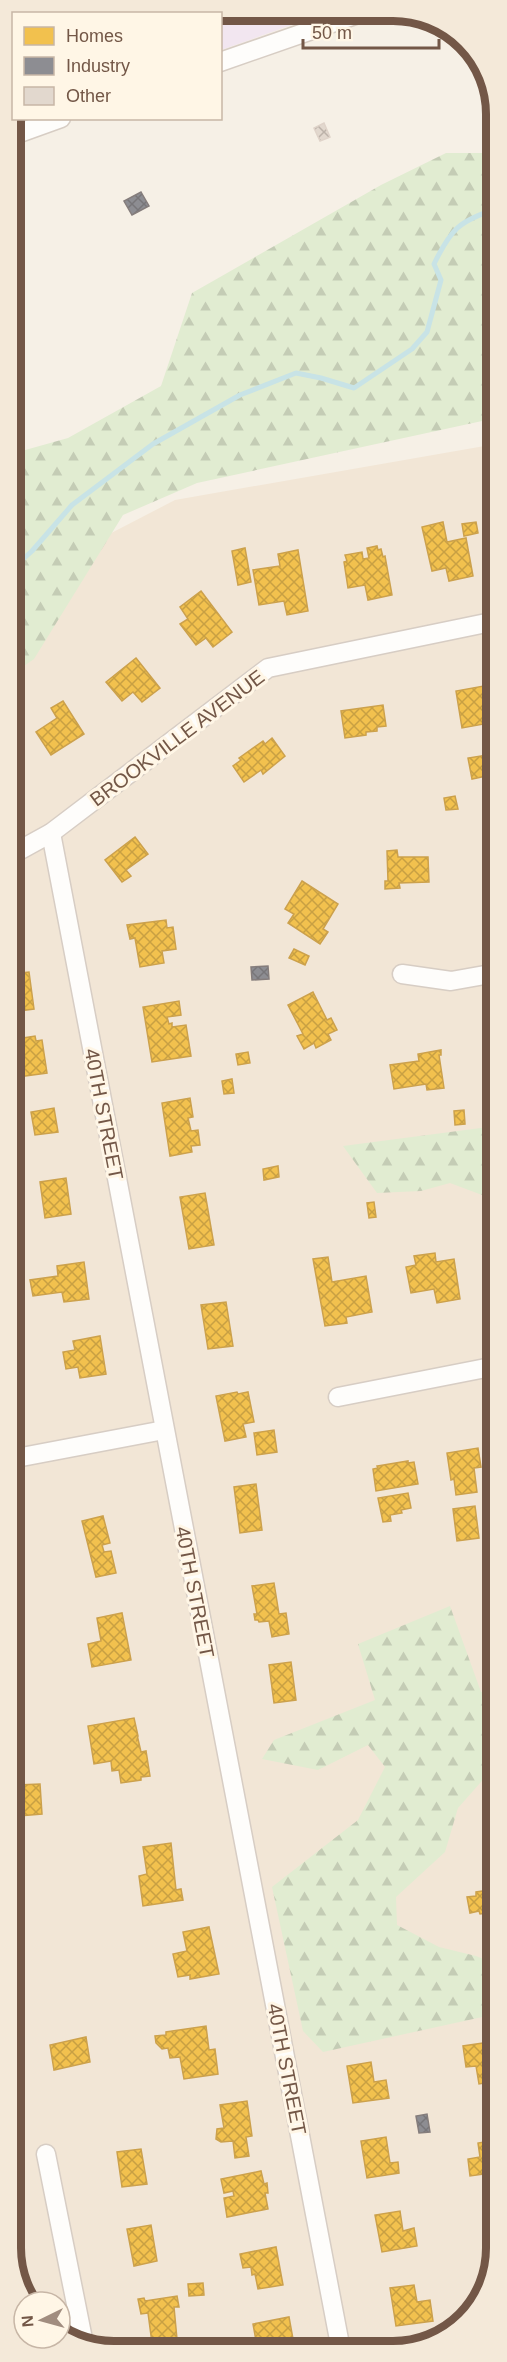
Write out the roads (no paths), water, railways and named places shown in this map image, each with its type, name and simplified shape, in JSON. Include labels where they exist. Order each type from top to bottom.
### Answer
[{"type":"street","points":[[222,61],[338,21]]},
{"type":"street","points":[[21,132],[55,120]]},
{"type":"street","name":"BROOKVILLE AVENUE","points":[[21,850],[51,833],[267,668],[486,623]]},
{"type":"street","name":"40TH STREET","points":[[51,833],[339,2341]]},
{"type":"street","points":[[402,974],[451,981],[486,975]]},
{"type":"street","points":[[338,1398],[486,1368]]},
{"type":"street","points":[[21,1457],[164,1430]]},
{"type":"street","points":[[46,2154],[82,2335]]},
{"type":"waterway","points":[[21,561],[72,505],[153,444],[240,395],[296,373],[354,388],[412,349],[427,332],[441,280],[434,264],[451,234],[457,228],[486,213]]}]
